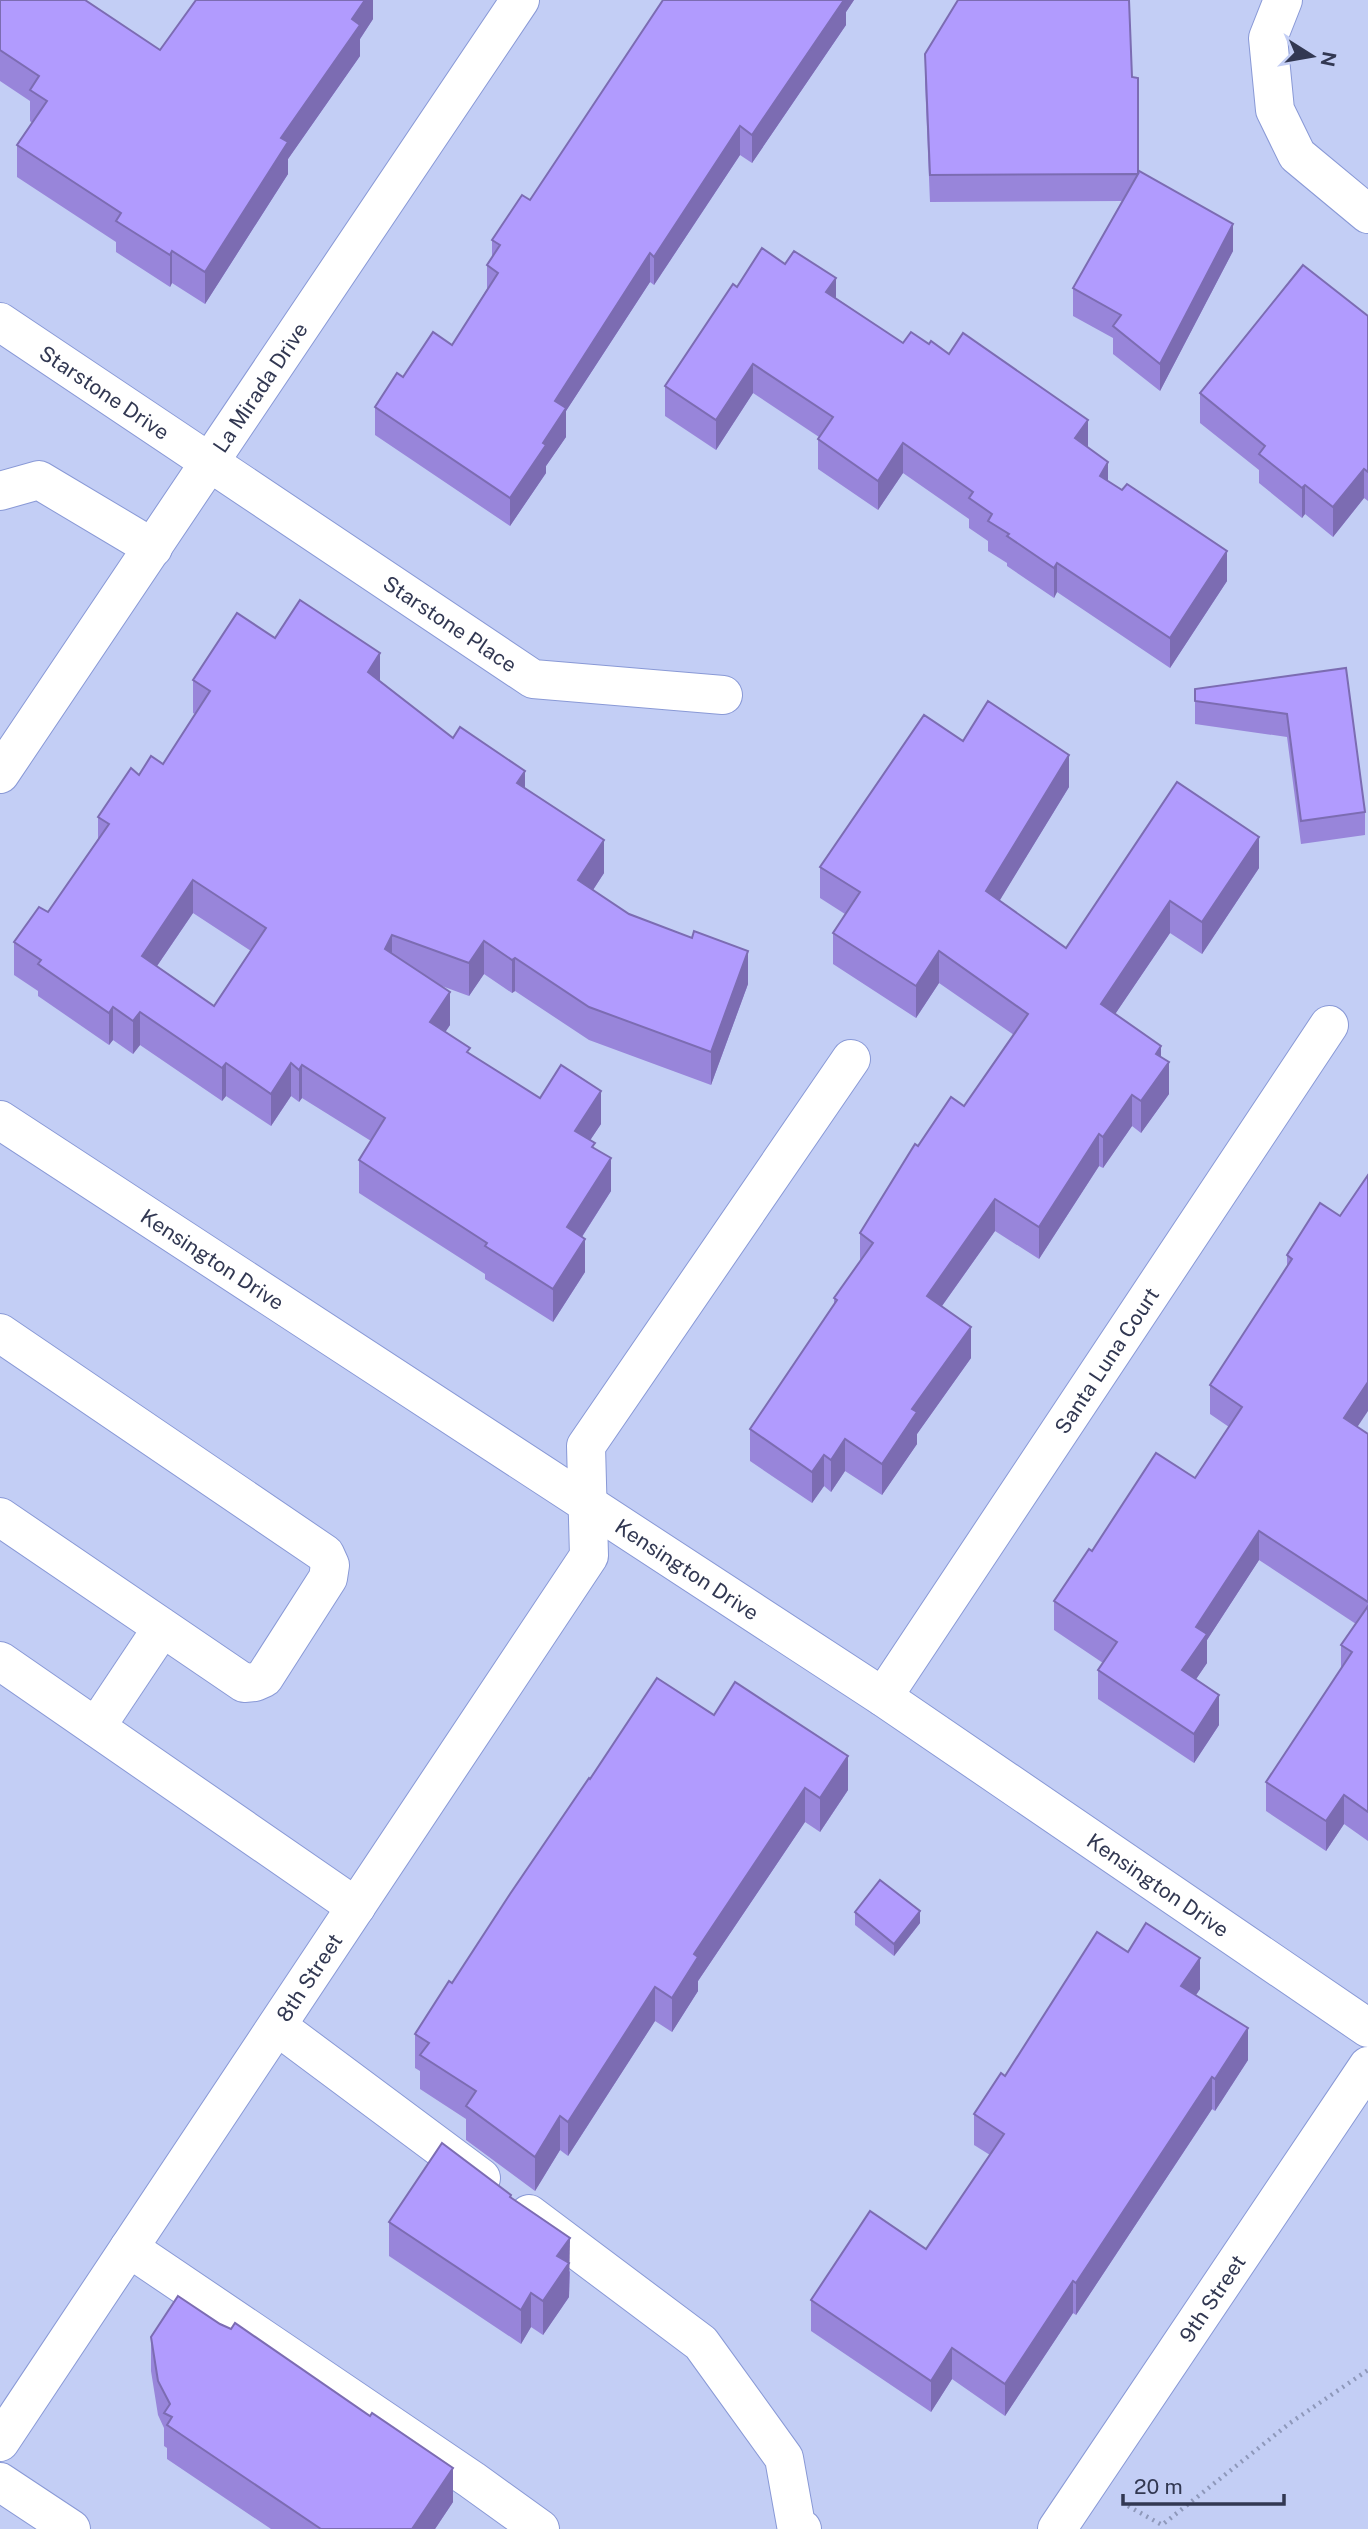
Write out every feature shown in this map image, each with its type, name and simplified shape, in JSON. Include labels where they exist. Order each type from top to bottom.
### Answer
[{"type":"street","name":"La Mirada Drive","points":[[0,774],[520,0]]},
{"type":"street","points":[[1283,0],[1268,38],[1275,110],[1297,155],[1368,214]]},
{"type":"street","name":"Starstone Drive","points":[[0,322],[211,463]]},
{"type":"street","name":"Starstone Place","points":[[211,463],[533,679],[723,695]]},
{"type":"street","points":[[0,491],[39,480],[153,548]]},
{"type":"street","name":"Santa Luna Court","points":[[883,1697],[1329,1025]]},
{"type":"street","name":"8th Street","points":[[0,2442],[589,1556],[586,1446],[850,1059]]},
{"type":"street","name":"Kensington Drive","points":[[0,1120],[883,1697],[1368,2028]]},
{"type":"street","points":[[0,1333],[325,1554],[330,1565],[328,1578],[264,1678],[244,1683],[0,1517]]},
{"type":"street","points":[[96,1727],[162,1628]]},
{"type":"street","points":[[0,1661],[356,1907]]},
{"type":"street","points":[[277,2026],[701,2343],[784,2458],[796,2525],[802,2529]]},
{"type":"street","name":"9th Street","points":[[1057,2529],[1368,2066]]},
{"type":"street","points":[[129,2248],[540,2529]]},
{"type":"street","points":[[0,2482],[71,2529]]},
{"type":"path","points":[[1087,2484],[1162,2525],[1290,2423],[1368,2370]]},
{"type":"building","points":[[0,0],[85,0],[160,50],[196,0],[365,0],[352,19],[360,25],[281,138],[288,142],[205,272],[172,251],[170,255],[116,221],[121,213],[17,145],[47,101],[30,90],[39,76],[0,50]]},
{"type":"building","points":[[663,0],[844,0],[752,135],[740,126],[654,257],[650,253],[555,401],[566,408],[543,443],[546,445],[510,498],[375,407],[397,373],[403,377],[433,332],[452,345],[498,273],[487,265],[500,245],[492,240],[522,195],[530,200]]},
{"type":"building","points":[[958,0],[1129,0],[1132,77],[1138,78],[1138,173],[1139,171],[1233,224],[1160,364],[1113,326],[1121,315],[1073,288],[1138,174],[930,175],[925,54]]},
{"type":"building","points":[[762,248],[785,264],[794,251],[836,278],[826,292],[903,343],[911,332],[929,344],[931,341],[949,354],[963,333],[1088,420],[1075,438],[1108,462],[1100,476],[1122,490],[1127,484],[1227,551],[1170,638],[1057,563],[1054,568],[1007,536],[1009,534],[988,521],[992,514],[969,498],[973,492],[903,443],[878,481],[818,439],[833,417],[753,364],[716,420],[665,386],[733,284],[737,287]]},
{"type":"building","points":[[1303,265],[1368,316],[1368,472],[1364,469],[1333,507],[1305,485],[1302,488],[1259,454],[1265,446],[1200,393]]},
{"type":"building","points":[[300,600],[380,653],[368,672],[453,738],[460,727],[525,771],[517,783],[604,840],[578,880],[629,914],[692,938],[694,931],[748,951],[711,1052],[589,1007],[515,958],[512,960],[484,941],[469,963],[392,935],[385,949],[450,992],[430,1022],[470,1048],[467,1052],[540,1098],[561,1065],[601,1091],[575,1131],[595,1143],[592,1147],[611,1158],[567,1227],[585,1239],[553,1289],[359,1160],[385,1118],[302,1065],[299,1070],[291,1063],[271,1094],[226,1063],[222,1068],[140,1012],[133,1021],[113,1007],[109,1013],[38,964],[41,960],[14,942],[39,907],[48,912],[109,824],[98,817],[131,768],[139,775],[151,756],[163,764],[210,691],[193,680],[237,613],[275,638]],"holes":[[[193,880],[266,928],[214,1006],[142,956]]]},
{"type":"building","points":[[1346,668],[1365,812],[1301,821],[1287,714],[1195,701],[1195,689]]},
{"type":"building","points":[[988,701],[1069,755],[986,891],[1066,948],[1177,782],[1259,837],[1202,922],[1170,901],[1101,1004],[1161,1046],[1156,1054],[1169,1062],[1141,1101],[1132,1095],[1103,1137],[1099,1134],[1039,1227],[995,1199],[927,1296],[971,1327],[912,1409],[917,1412],[882,1464],[845,1439],[831,1460],[824,1455],[812,1472],[750,1429],[837,1300],[834,1298],[873,1243],[860,1233],[915,1144],[918,1146],[951,1097],[964,1106],[1028,1014],[939,951],[916,986],[833,933],[860,892],[820,867],[924,715],[963,741]]},
{"type":"building","points":[[1368,1175],[1368,1382],[1344,1418],[1368,1434],[1368,1602],[1259,1531],[1196,1627],[1207,1634],[1182,1670],[1219,1695],[1194,1734],[1098,1670],[1117,1642],[1054,1601],[1089,1549],[1092,1551],[1156,1453],[1195,1478],[1242,1407],[1210,1385],[1292,1259],[1287,1255],[1320,1203],[1340,1216]]},
{"type":"building","points":[[1368,1606],[1368,1812],[1344,1795],[1326,1821],[1266,1782],[1352,1652],[1341,1645]]},
{"type":"building","points":[[657,1678],[714,1715],[735,1682],[848,1756],[820,1798],[805,1788],[694,1954],[698,1957],[672,1998],[655,1987],[568,2122],[560,2116],[535,2157],[466,2106],[476,2091],[420,2055],[429,2043],[415,2034]]},
{"type":"building","points":[[880,1880],[920,1911],[894,1944],[855,1912]]},
{"type":"building","points":[[1146,1923],[1200,1958],[1181,1986],[1248,2028],[1215,2079],[1212,2077],[1076,2283],[1073,2281],[1005,2384],[952,2348],[931,2381],[811,2300],[870,2211],[926,2249],[1004,2134],[974,2114],[1001,2073],[1005,2076],[1097,1932],[1128,1952]]},
{"type":"building","points":[[442,2143],[511,2195],[510,2197],[570,2238],[557,2256],[569,2263],[543,2301],[531,2293],[521,2310],[389,2222]]},
{"type":"building","points":[[178,2296],[220,2324],[231,2329],[235,2323],[370,2416],[372,2413],[453,2468],[412,2529],[321,2529],[167,2425],[172,2417],[164,2413],[170,2404],[158,2381],[151,2337]]}]
